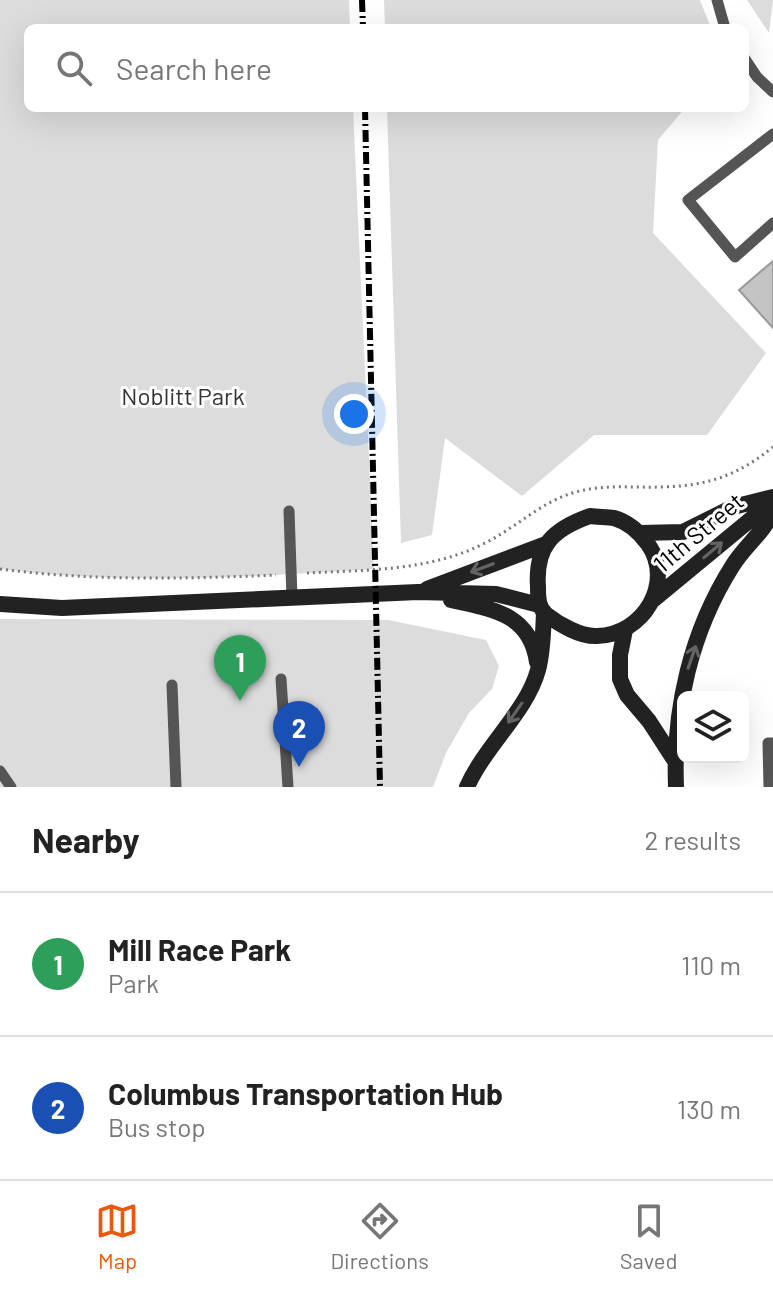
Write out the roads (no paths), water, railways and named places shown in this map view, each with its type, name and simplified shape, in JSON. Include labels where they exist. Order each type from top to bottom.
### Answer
[{"type":"main road","name":"11th Street","points":[[640,533],[683,532],[733,507],[773,499]]},
{"type":"main road","name":"11th Street","points":[[653,600],[773,499]]},
{"type":"main road","points":[[676,787],[675,761],[683,682],[706,614],[735,562],[766,527],[773,511]]},
{"type":"main road","points":[[0,604],[62,608],[418,592],[496,594],[542,609],[567,628],[596,637],[625,630],[642,617],[653,600],[658,576],[653,553],[640,533],[617,519],[590,516],[565,525],[546,544],[538,565],[542,609],[538,671],[522,703],[476,766],[467,787]]},
{"type":"main road","points":[[418,592],[546,544]]},
{"type":"main road","points":[[418,592],[495,610],[519,622],[530,636],[538,671]]},
{"type":"main road","points":[[625,630],[620,655],[620,679],[627,695],[649,721],[675,761]]},
{"type":"lane","points":[[717,0],[724,24]]},
{"type":"lane","points":[[749,65],[773,92]]},
{"type":"lane","points":[[773,134],[688,200],[735,257],[773,223]]},
{"type":"lane","points":[[289,511],[292,598]]},
{"type":"lane","points":[[281,679],[288,787]]},
{"type":"lane","points":[[172,685],[176,787]]},
{"type":"lane","points":[[769,787],[768,743],[773,743]]},
{"type":"lane","points":[[0,771],[11,787]]},
{"type":"railway","points":[[362,0],[363,24]]},
{"type":"railway","points":[[365,112],[380,787]]},
{"type":"place","name":"Mill Race Park","points":[[240,701]]},
{"type":"place","name":"Columbus Transportation Hub","points":[[299,767]]},
{"type":"park label","name":"Noblitt Park","points":[[183,395]]}]
